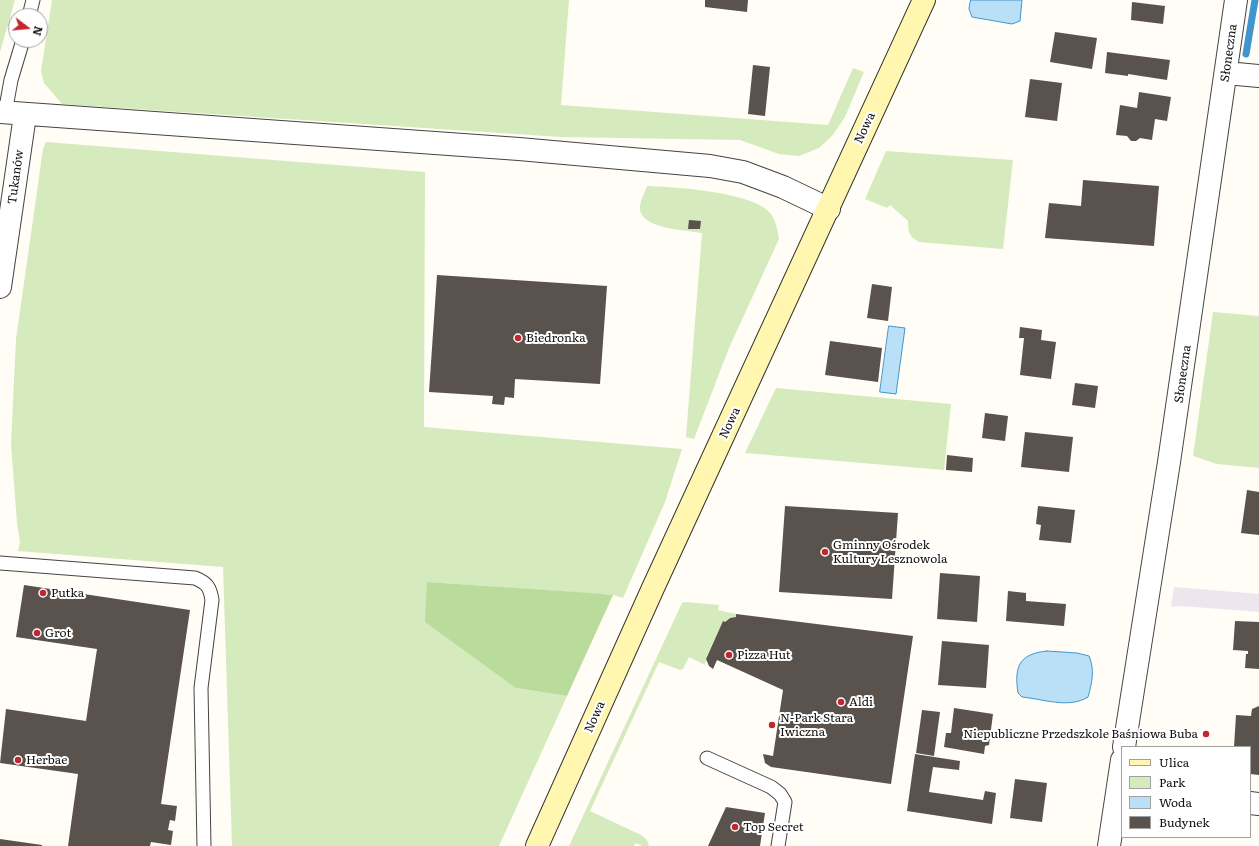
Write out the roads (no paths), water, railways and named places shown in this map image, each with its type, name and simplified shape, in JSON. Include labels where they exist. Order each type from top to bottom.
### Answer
[{"type":"main road","name":"Nowa","points":[[537,846],[650,595],[924,0]]},
{"type":"street","name":"Słoneczna","points":[[1124,746],[1169,462],[1236,0]]},
{"type":"street","points":[[1226,73],[1259,76]]},
{"type":"street","points":[[10,113],[519,148],[710,166],[749,174],[783,187],[829,209]]},
{"type":"street","name":"Tukanów","points":[[0,287],[10,113]]},
{"type":"street","points":[[1109,846],[1119,791],[1121,770]]},
{"type":"lane","points":[[10,113],[11,80],[21,48]]},
{"type":"lane","points":[[0,563],[195,578],[205,582],[210,589],[212,600],[201,688],[204,846]]},
{"type":"lane","points":[[707,758],[771,787],[780,794],[784,802],[778,846]]},
{"type":"water","points":[[971,0],[1022,0],[1020,21],[1012,24],[972,17],[969,9]]},
{"type":"water","points":[[889,326],[905,328],[896,394],[880,392]]},
{"type":"water","points":[[1047,651],[1077,653],[1089,656],[1092,666],[1092,682],[1088,697],[1081,701],[1064,703],[1022,697],[1018,693],[1017,675],[1020,663],[1024,658],[1030,655]]},
{"type":"waterway","points":[[1246,54],[1255,0]]},
{"type":"place","name":"Biedronka","points":[[518,338]]},
{"type":"place","name":"Gminny Ośrodek Kultury Lesznowola","points":[[825,552]]},
{"type":"place","name":"Putka","points":[[43,593]]},
{"type":"place","name":"Grot","points":[[37,633]]},
{"type":"place","name":"Pizza Hut","points":[[729,655]]},
{"type":"place","name":"Aldi","points":[[841,702]]},
{"type":"place","name":"N-Park Stara Iwiczna","points":[[772,725]]},
{"type":"place","name":"Niepubliczne Przedszkole Baśniowa Buba","points":[[1206,734]]},
{"type":"place","name":"Herbae","points":[[18,760]]},
{"type":"place","name":"Top Secret","points":[[735,827]]}]
